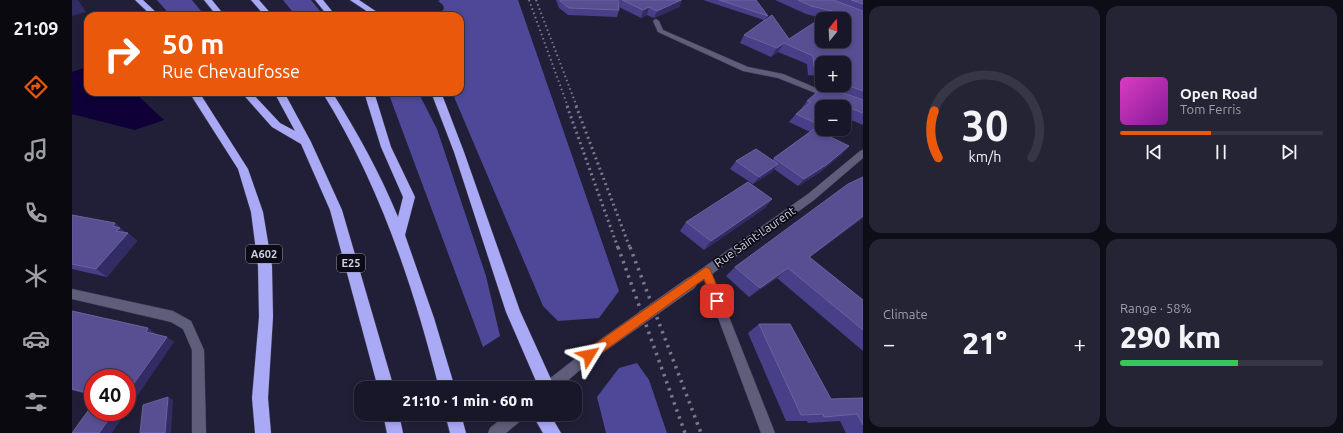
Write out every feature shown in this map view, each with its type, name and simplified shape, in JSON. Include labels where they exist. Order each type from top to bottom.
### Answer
[{"type":"highway","points":[[208,0],[218,12]]},
{"type":"highway","points":[[255,0],[266,12]]},
{"type":"highway","points":[[319,0],[329,12]]},
{"type":"highway","points":[[354,0],[373,12]]},
{"type":"highway","points":[[140,1],[145,12]]},
{"type":"highway","points":[[140,1],[152,12]]},
{"type":"highway","name":"A602","points":[[197,96],[243,170],[257,212],[266,273],[266,317],[260,398],[263,433]]},
{"type":"highway","points":[[250,96],[276,125],[306,142]]},
{"type":"highway","name":"E25","points":[[281,96],[306,142],[336,210],[384,381]]},
{"type":"highway","points":[[330,96],[347,122],[377,179],[400,234],[445,381]]},
{"type":"highway","points":[[370,96],[386,147],[408,197],[400,234]]},
{"type":"highway","points":[[438,96],[459,152],[513,312],[545,381]]},
{"type":"highway","points":[[392,421],[395,433]]},
{"type":"highway","points":[[455,421],[458,433]]},
{"type":"highway","points":[[545,421],[553,433]]},
{"type":"street","points":[[656,21],[660,31],[727,61],[746,69],[780,76],[839,99]]},
{"type":"street","name":"Rue Saint-Laurent","points":[[557,381],[589,355],[811,197],[863,153]]},
{"type":"street","points":[[706,272],[768,433]]},
{"type":"street","points":[[72,294],[172,317],[187,325],[198,350],[198,433]]},
{"type":"street","points":[[495,433],[510,421]]},
{"type":"shaded area","points":[[157,0],[192,0],[202,12],[168,12]]},
{"type":"shaded area","points":[[283,0],[311,0],[321,12],[293,12]]},
{"type":"shaded area","points":[[518,0],[619,291],[599,318],[558,321],[543,306],[454,96],[464,96],[464,12],[441,12],[444,9],[443,5],[438,1]]},
{"type":"shaded area","points":[[84,68],[84,96],[138,96],[164,120],[135,130],[72,114],[72,72]]},
{"type":"shaded area","points":[[389,96],[420,96],[437,129],[486,276],[500,336],[483,347]]},
{"type":"shaded area","points":[[637,363],[649,380],[667,433],[606,433],[597,397],[619,368]]},
{"type":"building","points":[[560,0],[618,0],[619,10],[569,8]]},
{"type":"building","points":[[622,0],[681,0],[657,11],[649,7],[643,10]]},
{"type":"building","points":[[719,0],[756,0],[768,16]]},
{"type":"building","points":[[798,0],[833,0],[863,11],[863,91],[851,87],[851,56],[815,56],[814,67],[813,56],[784,43],[777,48],[744,35],[772,15],[789,39],[815,22],[815,48],[851,48],[851,12],[830,12],[832,11],[811,6]]},
{"type":"building","points":[[851,0],[863,0],[863,4]]},
{"type":"building","points":[[817,92],[841,92],[863,100],[863,113],[851,108],[851,100],[815,100],[815,123],[796,114],[811,102],[807,101]]},
{"type":"building","points":[[814,129],[815,136],[828,136],[849,146],[826,165],[804,179],[774,158]]},
{"type":"building","points":[[756,149],[778,164],[759,177],[736,161]]},
{"type":"building","points":[[863,177],[863,216],[809,257],[863,300],[863,330],[788,268],[760,288],[735,267],[848,184]]},
{"type":"building","points":[[748,182],[772,199],[711,241],[686,222]]},
{"type":"building","points":[[72,215],[115,223],[113,226],[120,228],[116,231],[128,233],[96,269],[72,264]]},
{"type":"building","points":[[72,311],[148,328],[146,332],[167,337],[136,380],[136,369],[84,369],[84,392],[72,389]]},
{"type":"building","points":[[759,324],[790,324],[831,399],[863,398],[863,425],[857,414],[824,417],[823,414],[801,415]]},
{"type":"building","points":[[168,397],[165,433],[140,433],[143,405]]},
{"type":"building","points":[[84,416],[84,421],[108,421],[99,433],[72,433]]},
{"type":"railway","points":[[529,0],[568,107]]},
{"type":"railway","points":[[536,0],[577,107]]},
{"type":"railway","points":[[567,106],[618,248]]},
{"type":"railway","points":[[576,106],[630,248]]},
{"type":"railway","points":[[618,247],[685,433]]},
{"type":"railway","points":[[630,247],[701,433]]},
{"type":"route","points":[[589,355],[706,272],[717,301]]}]
